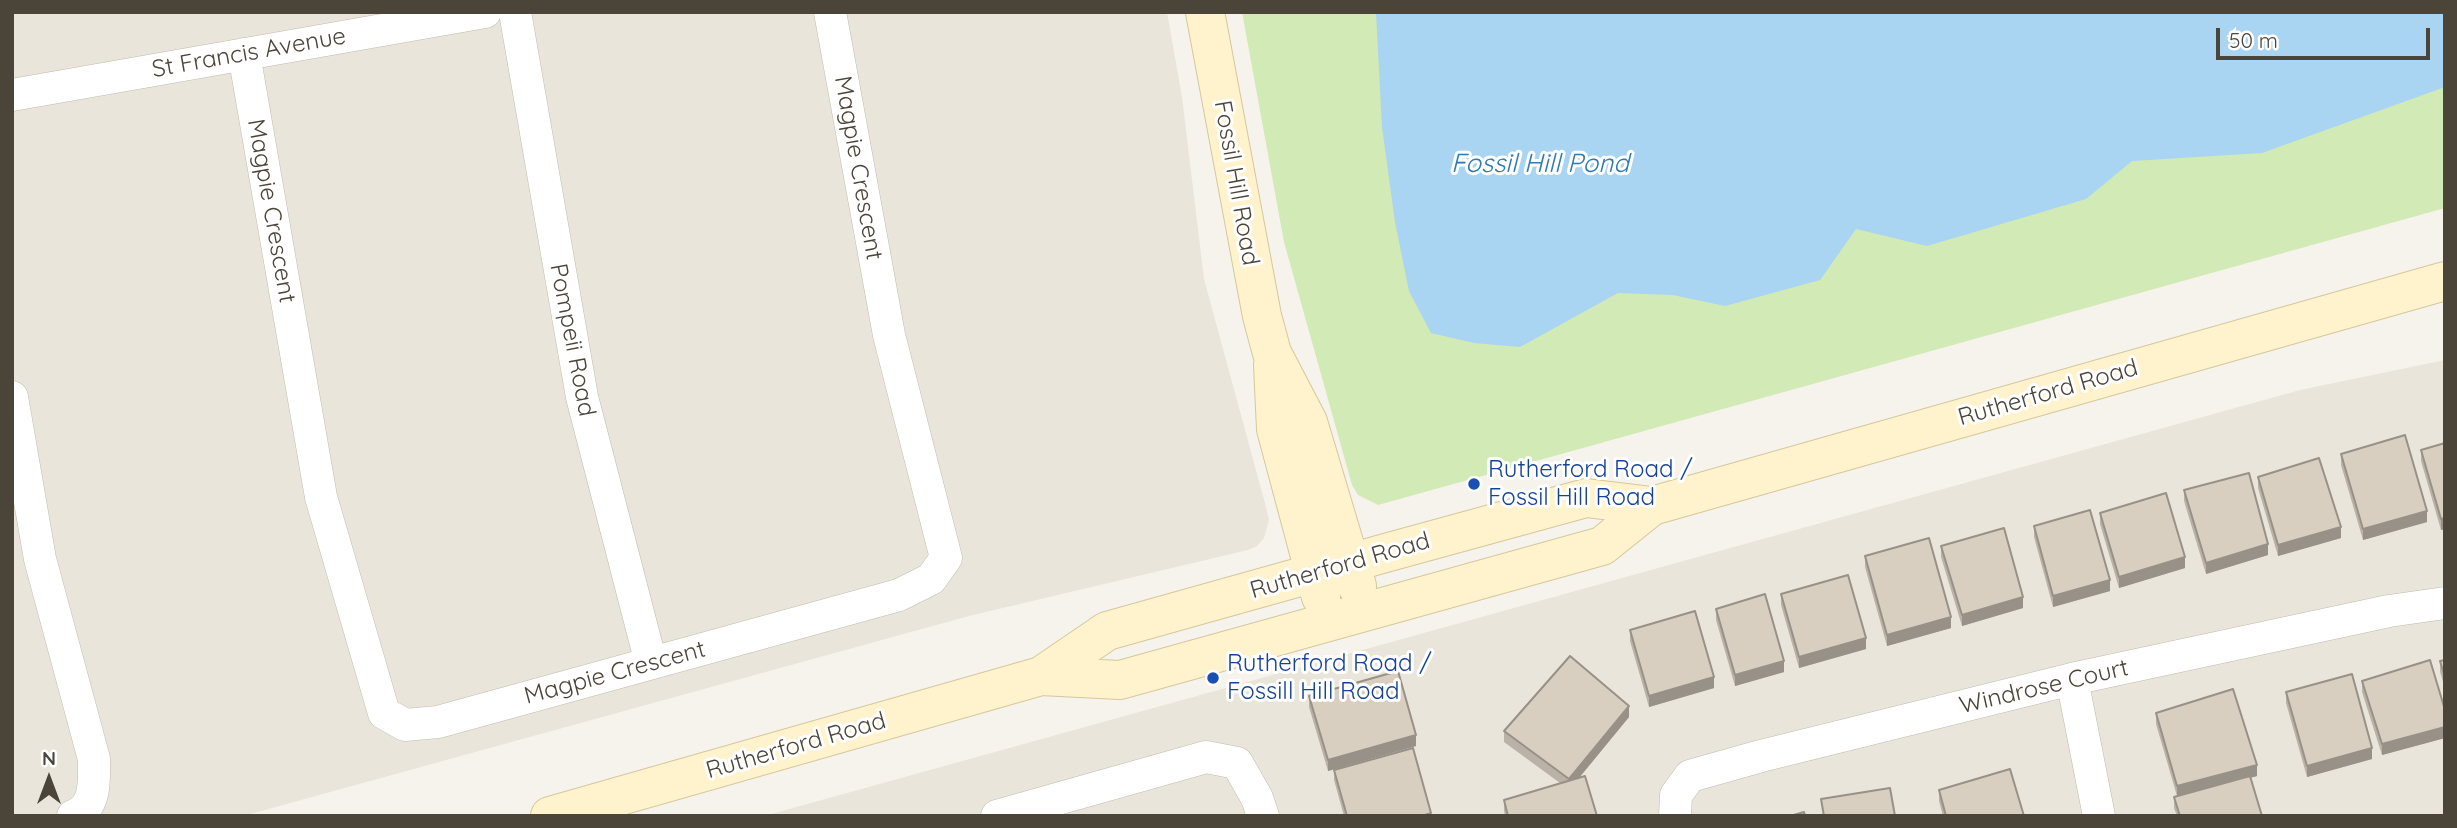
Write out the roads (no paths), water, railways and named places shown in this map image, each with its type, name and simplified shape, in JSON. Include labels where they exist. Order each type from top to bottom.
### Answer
[{"type":"main road","name":"Fossil Hill Road","points":[[1205,12],[1253,280],[1272,353],[1308,422],[1332,568],[1328,622]]},
{"type":"main road","name":"Rutherford Road","points":[[1041,676],[1120,680],[1601,546],[1652,506],[2445,281]]},
{"type":"main road","name":"Rutherford Road","points":[[550,816],[1041,676],[1107,631],[1586,498],[1652,506]]},
{"type":"main road","name":"Fossil Hill Road","points":[[1332,568],[1364,611]]},
{"type":"street","name":"St Francis Avenue","points":[[12,95],[485,12]]},
{"type":"street","name":"Pompeii Road","points":[[515,12],[582,397],[651,663]]},
{"type":"street","name":"Magpie Crescent","points":[[244,54],[321,497],[384,713],[405,725],[438,722],[899,595],[931,579],[946,558],[889,335],[830,12]]},
{"type":"street","points":[[12,397],[40,559],[94,759],[90,801],[80,814],[73,816]]},
{"type":"street","name":"Windrose Court","points":[[1675,816],[1676,795],[1690,776],[1860,730],[2072,679],[2389,611],[2445,603]]},
{"type":"street","points":[[2072,679],[2099,816]]},
{"type":"street","points":[[997,816],[1206,757],[1237,763],[1257,798],[1263,816]]},
{"type":"water","name":"Fossil Hill Pond","points":[[1376,12],[2445,12],[2445,87],[2262,153],[2132,161],[2086,199],[1927,246],[1856,229],[1820,280],[1725,306],[1673,295],[1618,293],[1520,347],[1474,343],[1431,333],[1409,291],[1395,222],[1382,127]]},
{"type":"place","name":"Rutherford Road / Fossil Hill Road","points":[[1474,484]]},
{"type":"place","name":"Rutherford Road / Fossill Hill Road","points":[[1213,678]]}]
